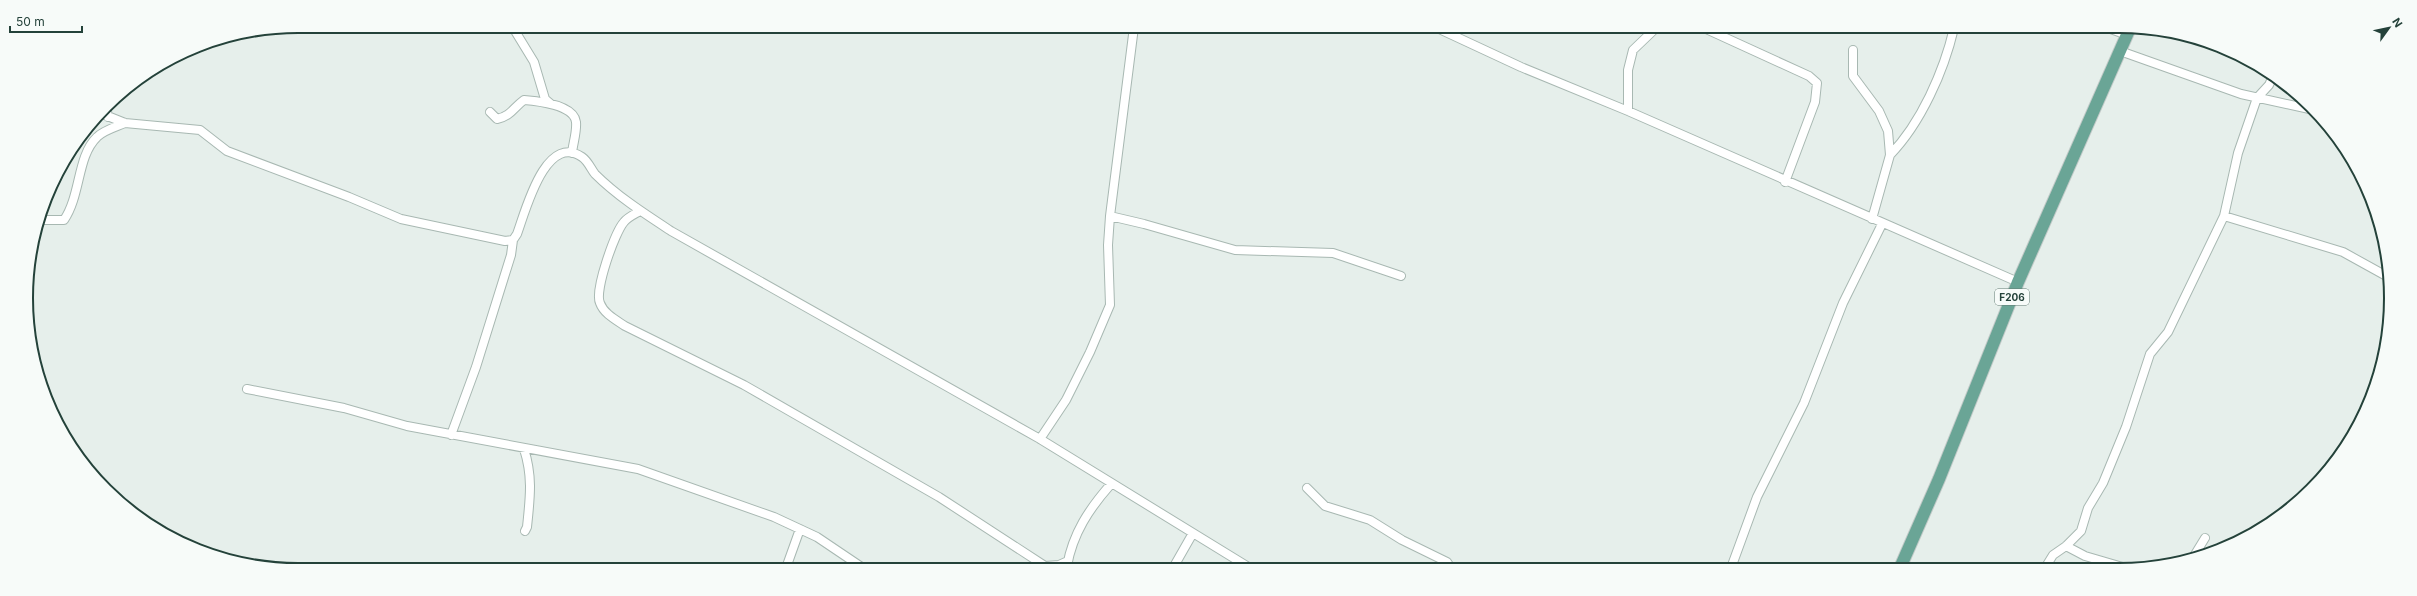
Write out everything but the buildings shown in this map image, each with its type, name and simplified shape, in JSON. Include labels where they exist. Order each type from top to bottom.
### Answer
[{"type":"main road","name":"F206","points":[[1902,563],[1939,479],[2018,282],[2128,34]]},
{"type":"street","points":[[516,33],[534,62],[545,100],[574,116],[576,122],[572,153]]},
{"type":"street","points":[[1040,439],[1066,400],[1090,352],[1110,305],[1108,245],[1110,216],[1133,33]]},
{"type":"street","points":[[1448,33],[1521,67],[1628,111],[1785,182],[2018,282]]},
{"type":"street","points":[[1628,111],[1628,70],[1633,50],[1651,33]]},
{"type":"street","points":[[1715,33],[1809,76],[1818,83],[1815,102],[1785,182]]},
{"type":"street","points":[[1890,155],[1914,126],[1942,68],[1952,33]]},
{"type":"street","points":[[1853,50],[1854,76],[1879,111],[1888,131],[1890,155],[1872,219]]},
{"type":"street","points":[[2120,51],[2192,78],[2257,98],[2303,108]]},
{"type":"street","points":[[2048,563],[2053,555],[2066,546],[2081,531],[2088,508],[2103,483],[2126,427],[2150,354],[2168,332],[2224,216],[2238,153],[2257,98],[2271,81]]},
{"type":"street","points":[[490,112],[497,119],[504,118],[512,114],[517,105],[524,100],[554,105]]},
{"type":"street","points":[[108,117],[125,123],[200,130],[227,151],[349,197],[401,220],[497,240],[513,240]]},
{"type":"street","points":[[45,221],[54,222],[64,220],[75,202],[83,161],[89,145],[98,136],[125,123]]},
{"type":"street","points":[[451,435],[476,367],[511,255],[513,240],[535,183],[545,167],[561,154],[572,153],[583,158],[595,174],[640,211],[694,245],[723,259],[1040,439],[1242,563]]},
{"type":"street","points":[[640,211],[625,220],[617,233],[610,253],[598,295],[600,303],[608,315],[625,326],[744,385],[939,497],[1040,563]]},
{"type":"street","points":[[1110,216],[1144,224],[1235,250],[1333,253],[1401,276]]},
{"type":"street","points":[[2224,216],[2343,252],[2383,274]]},
{"type":"street","points":[[1733,563],[1757,497],[1804,403],[1843,303],[1882,224]]},
{"type":"street","points":[[247,389],[344,408],[407,426],[524,449],[638,469],[774,517],[800,529],[836,549],[855,563]]},
{"type":"street","points":[[524,449],[530,467],[531,479],[527,527],[525,531]]},
{"type":"street","points":[[1067,563],[1078,527],[1093,504],[1111,484]]},
{"type":"street","points":[[1307,488],[1326,506],[1370,520],[1402,540],[1448,563]]},
{"type":"street","points":[[788,563],[800,529]]},
{"type":"street","points":[[1176,563],[1193,533]]},
{"type":"street","points":[[2197,551],[2205,538]]},
{"type":"street","points":[[2066,546],[2085,556],[2109,563]]}]
